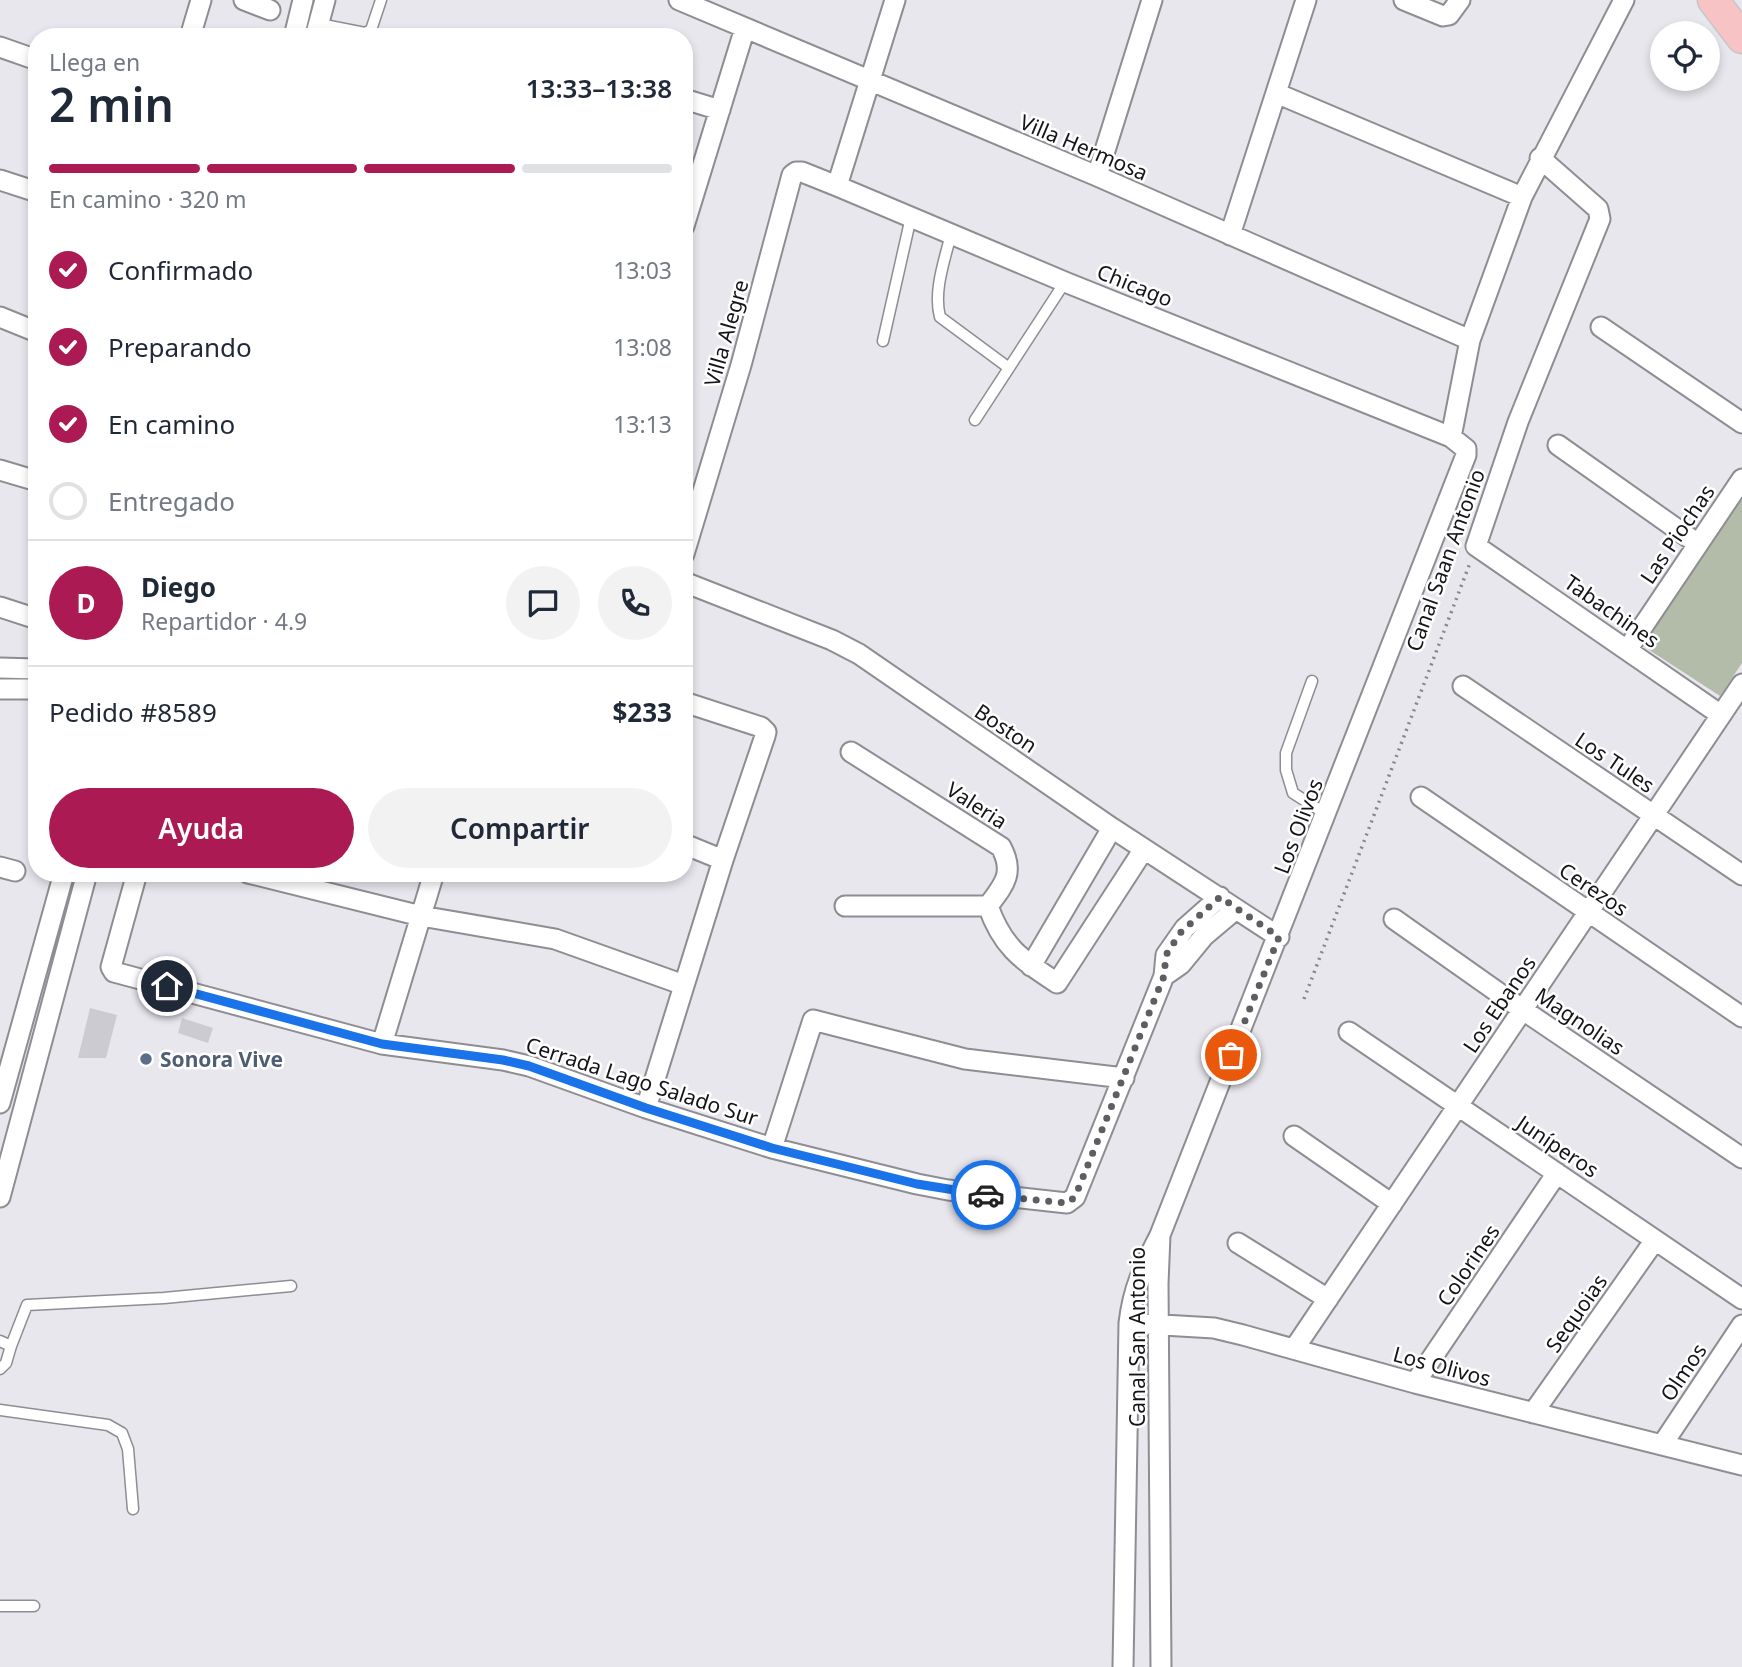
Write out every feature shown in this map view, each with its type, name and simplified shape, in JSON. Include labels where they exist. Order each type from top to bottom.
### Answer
[{"type":"main road","points":[[1713,0],[1742,38]]},
{"type":"street","points":[[193,28],[201,0]]},
{"type":"street","points":[[244,0],[270,10]]},
{"type":"street","points":[[296,28],[303,0]]},
{"type":"street","points":[[318,28],[325,0]]},
{"type":"street","name":"Villa Hermosa","points":[[679,0],[1097,176],[1470,340]]},
{"type":"street","points":[[837,186],[895,0]]},
{"type":"street","points":[[1097,176],[1152,0]]},
{"type":"street","points":[[1230,235],[1306,0]]},
{"type":"street","points":[[1404,0],[1443,16],[1449,15],[1460,0]]},
{"type":"street","points":[[1451,437],[1470,340],[1521,197],[1624,0]]},
{"type":"street","points":[[693,197],[745,28]]},
{"type":"street","points":[[0,47],[28,57]]},
{"type":"street","points":[[1276,93],[1521,197]]},
{"type":"street","points":[[693,102],[720,110]]},
{"type":"street","name":"Canal Saan Antonio","points":[[1476,546],[1518,422],[1600,219],[1598,209],[1540,158]]},
{"type":"street","name":"Chicago","points":[[802,172],[1065,282],[1451,437]]},
{"type":"street","name":"Villa Alegre","points":[[693,524],[741,365],[792,175],[802,172]]},
{"type":"street","points":[[0,180],[28,189]]},
{"type":"street","points":[[0,317],[28,328]]},
{"type":"street","points":[[1601,327],[1740,419]]},
{"type":"street","name":"Los Olivos","points":[[1160,1235],[1466,455],[1466,449],[1451,437]]},
{"type":"street","points":[[1558,445],[1698,544]]},
{"type":"street","points":[[0,470],[28,478]]},
{"type":"street","name":"Las Piochas","points":[[1627,650],[1742,479]]},
{"type":"street","name":"Tabachines","points":[[1476,546],[1721,715]]},
{"type":"street","name":"Boston","points":[[693,586],[815,633],[859,654],[1112,828],[1279,937]]},
{"type":"street","points":[[0,607],[28,616]]},
{"type":"street","points":[[0,668],[28,669]]},
{"type":"street","name":"Los Ebanos","points":[[1294,1349],[1742,684]]},
{"type":"street","name":"Los Tules","points":[[1463,686],[1742,875]]},
{"type":"street","points":[[0,689],[28,689]]},
{"type":"street","points":[[646,1108],[766,732],[761,727],[693,705]]},
{"type":"street","name":"Valeria","points":[[851,752],[1001,848],[1008,860],[1007,876],[988,906]]},
{"type":"street","name":"Cerezos","points":[[1421,797],[1742,1017]]},
{"type":"street","points":[[1031,966],[1112,828]]},
{"type":"street","points":[[693,848],[723,860]]},
{"type":"street","points":[[845,906],[988,906],[996,929],[1009,947],[1057,983],[1144,849]]},
{"type":"street","points":[[25,1105],[1,1101],[62,882]]},
{"type":"street","points":[[0,1197],[86,882]]},
{"type":"street","name":"Cerrada Lago Salado Sur","points":[[135,882],[111,967],[114,972],[382,1044],[529,1066],[646,1108],[772,1148],[948,1190],[1067,1203],[1075,1197],[1124,1078]]},
{"type":"street","points":[[284,882],[421,916],[555,939],[684,985]]},
{"type":"street","points":[[382,1044],[431,882]]},
{"type":"street","points":[[772,1148],[813,1020],[965,1059],[1124,1078],[1164,976],[1166,955],[1180,933],[1220,897]]},
{"type":"street","points":[[1164,976],[1181,964],[1204,936],[1236,909]]},
{"type":"street","name":"Magnolias","points":[[1394,919],[1522,1010],[1742,1158]]},
{"type":"street","name":"Juníperos","points":[[1349,1032],[1742,1299]]},
{"type":"street","points":[[1294,1136],[1392,1204]]},
{"type":"street","name":"Colorines","points":[[1415,1383],[1557,1174]]},
{"type":"street","name":"Canal San Antonio","points":[[1123,1667],[1129,1323],[1141,1271],[1160,1235]]},
{"type":"street","name":"Canal San Antonio","points":[[1160,1235],[1158,1284],[1161,1667]]},
{"type":"street","name":"Sequoias","points":[[1533,1413],[1655,1240]]},
{"type":"street","points":[[1238,1243],[1328,1299]]},
{"type":"street","name":"Los Olivos","points":[[1129,1323],[1214,1328],[1415,1383],[1742,1465]]},
{"type":"street","name":"Olmos","points":[[1661,1445],[1742,1325]]},
{"type":"lane","points":[[372,28],[381,0]]},
{"type":"lane","points":[[883,341],[911,216]]},
{"type":"lane","points":[[951,233],[937,307],[940,317],[1009,368]]},
{"type":"lane","points":[[975,420],[1065,282]]},
{"type":"lane","points":[[1312,681],[1286,753],[1286,770],[1293,793],[1327,814]]},
{"type":"lane","points":[[0,1369],[6,1363],[27,1305],[164,1298],[291,1286]]},
{"type":"lane","points":[[0,1341],[11,1346]]},
{"type":"lane","points":[[0,1410],[108,1425],[122,1433],[128,1449],[133,1509]]},
{"type":"lane","points":[[0,1606],[34,1606]]},
{"type":"path","name":"Canal Saan Antonio","points":[[1304,999],[1476,546]]},
{"type":"green space","points":[[1742,490],[1742,663],[1720,696],[1640,644]]},
{"type":"building","points":[[90,1008],[117,1015],[106,1058],[78,1058]]},
{"type":"building","points":[[182,1018],[213,1028],[208,1043],[178,1033]]},
{"type":"way so far","points":[[986,1195],[1067,1203],[1072,1201],[1164,976],[1166,955],[1185,928],[1220,897],[1279,937],[1231,1055]]},
{"type":"place","name":"Sonora Vive","points":[[146,1059]]},
{"type":"route","points":[[167,986],[382,1044],[529,1066],[646,1108],[772,1148],[917,1184],[986,1195]]}]
